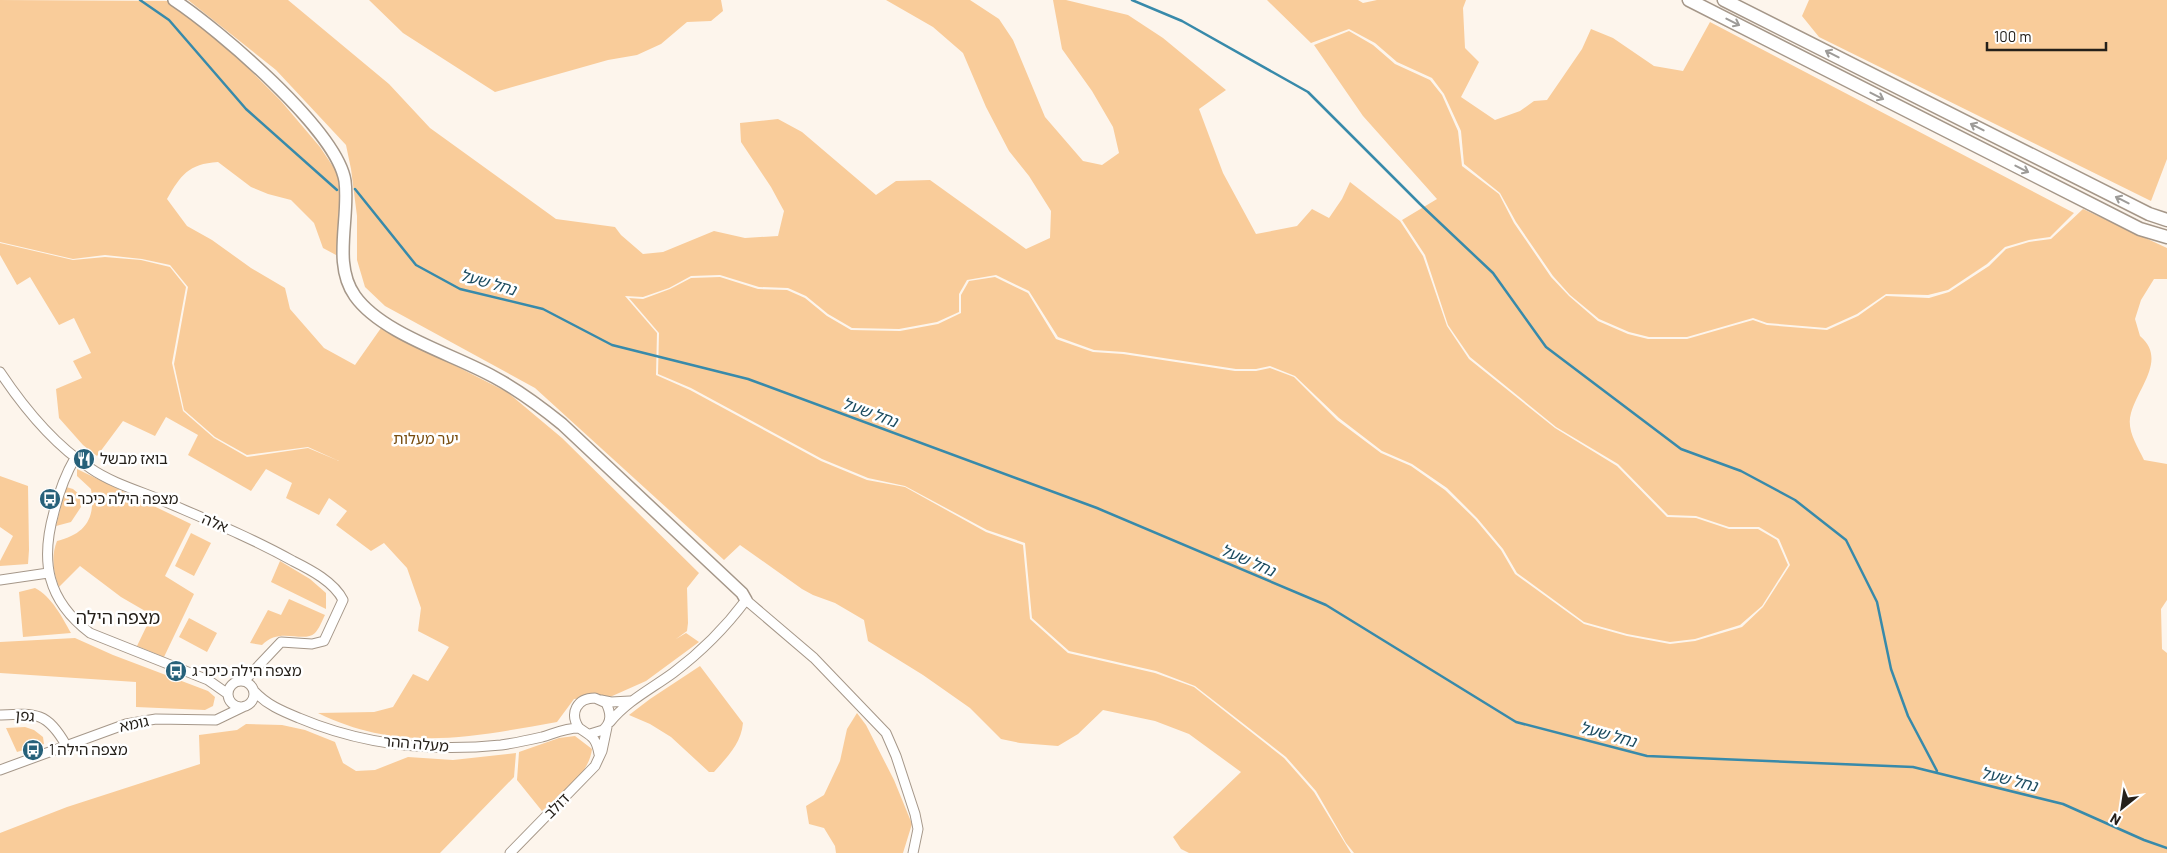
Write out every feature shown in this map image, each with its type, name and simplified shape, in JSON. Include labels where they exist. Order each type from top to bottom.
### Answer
[{"type":"highway","points":[[1689,0],[2140,229],[2167,237]]},
{"type":"highway","points":[[1724,0],[2150,214],[2167,220]]},
{"type":"main road","points":[[174,0],[200,17],[234,45],[302,113],[331,147],[344,180],[346,206],[345,270],[354,295],[369,312],[379,320],[493,376],[534,401],[570,430],[742,593],[746,600]]},
{"type":"street","name":"אלה","points":[[0,372],[40,423],[75,458],[107,478],[250,538],[305,567],[334,586],[343,600],[324,641],[312,644],[281,642],[248,677],[238,681]]},
{"type":"street","points":[[75,458],[61,486],[50,528],[47,556],[48,573],[53,587],[66,609],[90,633],[208,680],[220,682],[245,681],[253,689],[254,695],[247,705],[216,720]]},
{"type":"street","points":[[0,580],[48,573]]},
{"type":"street","points":[[590,734],[596,734],[630,701],[654,686],[695,655],[732,618],[746,600],[814,658],[886,733],[896,756],[915,814],[918,829],[913,853]]},
{"type":"street","name":"אלה","points":[[253,689],[263,662]]},
{"type":"street","points":[[208,680],[229,697],[236,706],[247,705]]},
{"type":"street","points":[[216,720],[225,714],[231,686],[238,681]]},
{"type":"street","name":"מעלה ההר","points":[[253,689],[265,701],[310,723],[352,736],[424,748],[503,744],[568,728],[579,728]]},
{"type":"street","points":[[555,732],[575,712],[582,701],[589,698],[611,702],[630,701]]},
{"type":"street","points":[[600,700],[610,710],[608,724]]},
{"type":"street","name":"מעלה ההר","points":[[247,705],[266,706],[281,710]]},
{"type":"street","points":[[575,712],[576,723],[579,728],[590,734],[598,746],[600,757]]},
{"type":"street","name":"גפן","points":[[0,715],[27,714],[41,717],[51,722],[66,744]]},
{"type":"street","name":"גומא","points":[[0,770],[66,744],[140,720],[216,720]]},
{"type":"street","name":"דולב","points":[[510,853],[587,776],[600,757],[608,724]]},
{"type":"green space","name":"יער מעלות","points":[[0,0],[169,1],[228,48],[281,101],[320,147],[338,174],[341,214],[336,255],[323,248],[314,223],[291,200],[251,187],[218,162],[199,165],[186,172],[167,199],[187,226],[212,240],[251,268],[285,288],[290,309],[324,348],[355,365],[381,328],[507,392],[562,438],[699,573],[687,588],[687,631],[676,639],[686,633],[699,642],[646,681],[610,697],[574,699],[557,722],[495,733],[465,736],[407,737],[378,733],[348,725],[318,713],[374,712],[393,707],[413,674],[428,681],[449,647],[418,631],[421,608],[407,568],[384,543],[371,551],[336,525],[347,511],[329,498],[319,515],[286,498],[292,483],[266,469],[251,491],[188,455],[198,435],[166,417],[155,436],[123,421],[97,456],[83,445],[59,418],[56,389],[82,378],[73,361],[91,353],[74,318],[59,325],[30,277],[17,285],[0,255],[0,243],[73,260],[105,257],[141,260],[170,267],[186,287],[172,363],[183,411],[214,438],[247,457],[308,448],[339,461],[308,447],[247,455],[215,437],[184,410],[174,364],[188,287],[170,265],[142,259],[105,255],[73,259],[0,242]]},
{"type":"green space","points":[[188,0],[288,0],[389,84],[430,128],[556,219],[615,227],[621,235],[643,254],[663,252],[714,231],[745,238],[778,236],[784,211],[771,187],[741,142],[740,123],[778,119],[802,132],[876,195],[896,181],[930,180],[1026,249],[1050,238],[1051,211],[1029,176],[1009,151],[986,107],[963,53],[933,27],[886,0],[970,0],[999,19],[1013,40],[1045,117],[1083,161],[1102,165],[1119,153],[1113,127],[1092,91],[1062,49],[1053,0],[1066,0],[1128,15],[1163,38],[1226,90],[1199,109],[1223,173],[1256,234],[1297,226],[1312,209],[1329,218],[1342,199],[1350,182],[1400,221],[1423,256],[1447,326],[1469,359],[1555,428],[1617,466],[1667,517],[1696,518],[1729,529],[1758,529],[1777,540],[1788,565],[1762,606],[1740,625],[1695,639],[1670,642],[1627,634],[1584,622],[1517,573],[1503,549],[1477,518],[1447,488],[1412,464],[1382,451],[1339,418],[1295,376],[1270,366],[1256,369],[1236,369],[1124,352],[1094,350],[1058,337],[1029,291],[996,275],[967,280],[959,294],[959,312],[937,322],[899,329],[852,328],[828,314],[806,296],[788,288],[759,287],[720,275],[691,276],[669,288],[643,297],[625,296],[657,333],[656,375],[690,390],[821,461],[867,480],[905,487],[986,532],[1023,545],[1030,619],[1068,653],[1155,673],[1194,687],[1284,758],[1314,792],[1351,853],[1189,853],[1181,849],[1173,837],[1241,772],[1189,734],[1155,721],[1103,710],[1078,734],[1058,746],[1020,743],[1001,739],[970,708],[923,675],[868,641],[864,620],[835,603],[802,589],[740,545],[724,560],[535,388],[385,306],[365,287],[357,260],[357,216],[346,145],[276,70]]},
{"type":"green space","points":[[369,0],[721,0],[723,11],[711,21],[687,22],[661,44],[637,55],[608,60],[495,92],[403,33]]},
{"type":"green space","points":[[1267,0],[1358,0],[1363,3],[1377,0],[1466,0],[1463,8],[1465,48],[1479,62],[1461,97],[1495,120],[1520,111],[1534,101],[1547,100],[1582,49],[1591,29],[1613,38],[1654,66],[1683,71],[1710,22],[2074,213],[2050,237],[2029,240],[2005,247],[1987,264],[1948,290],[1928,295],[1886,294],[1857,314],[1826,328],[1767,323],[1753,318],[1687,337],[1649,337],[1629,332],[1599,319],[1570,295],[1553,276],[1516,222],[1500,193],[1464,164],[1461,131],[1444,94],[1432,78],[1397,62],[1375,43],[1349,29],[1311,43]]},
{"type":"green space","points":[[1809,0],[2167,0],[2167,159],[2151,201],[1819,37],[1802,16]]},
{"type":"green space","points":[[1349,31],[1373,45],[1395,64],[1430,80],[1442,95],[1458,131],[1462,166],[1499,194],[1514,223],[1551,277],[1569,296],[1598,321],[1628,334],[1648,339],[1687,339],[1753,320],[1767,325],[1827,330],[1858,316],[1886,296],[1929,298],[1949,292],[1989,266],[2006,249],[2029,242],[2051,239],[2083,209],[2167,248],[2167,279],[2154,279],[2141,300],[2135,319],[2140,336],[2148,345],[2151,363],[2149,373],[2131,413],[2130,425],[2133,437],[2144,460],[2167,464],[2167,600],[2161,609],[2162,649],[2167,653],[2167,853],[1354,853],[1346,843],[1316,791],[1286,757],[1195,686],[1156,671],[1069,651],[1032,618],[1025,543],[987,530],[905,486],[868,478],[822,459],[691,388],[658,374],[659,333],[629,298],[643,299],[670,289],[691,278],[720,277],[758,289],[787,290],[805,298],[827,316],[851,330],[900,331],[938,324],[961,313],[961,295],[969,281],[995,277],[1028,293],[1056,339],[1093,352],[1123,354],[1235,371],[1256,371],[1270,368],[1294,377],[1337,420],[1381,453],[1411,466],[1445,490],[1475,519],[1501,550],[1515,574],[1584,624],[1627,636],[1670,644],[1695,641],[1742,627],[1763,607],[1790,565],[1779,539],[1759,527],[1729,527],[1696,516],[1668,515],[1618,464],[1556,427],[1470,357],[1448,325],[1425,255],[1402,220],[1437,199],[1363,116],[1314,45]]},
{"type":"green space","points":[[77,469],[191,524],[165,576],[194,594],[164,657],[137,646],[152,615],[121,597],[80,566],[59,587],[55,576],[54,564],[54,552],[57,541],[75,534],[81,529],[90,517],[92,509],[91,489],[77,476]]},
{"type":"green space","points":[[0,476],[28,486],[28,564],[0,566],[0,561],[13,536],[0,527]]},
{"type":"green space","points":[[66,487],[73,489],[80,495],[81,507],[71,522],[56,526]]},
{"type":"green space","points":[[191,533],[211,543],[194,576],[175,566]]},
{"type":"green space","points":[[280,561],[310,579],[326,593],[326,609],[271,582]]},
{"type":"green space","points":[[35,588],[51,602],[71,633],[23,637],[19,592]]},
{"type":"green space","points":[[289,599],[325,615],[315,633],[304,637],[276,637],[269,639],[262,645],[250,643],[268,610],[281,615]]},
{"type":"green space","points":[[189,618],[217,633],[207,652],[179,637]]},
{"type":"green space","points":[[75,638],[113,655],[208,691],[215,697],[213,706],[205,710],[136,707],[136,682],[0,673],[0,642]]},
{"type":"green space","points":[[700,666],[743,723],[742,731],[736,744],[714,772],[709,772],[671,737],[650,724],[629,715]]},
{"type":"green space","points":[[857,713],[866,725],[894,780],[912,824],[903,853],[836,853],[835,846],[824,828],[809,824],[806,806],[824,795],[840,761],[847,729]]},
{"type":"green space","points":[[246,724],[282,725],[305,730],[335,742],[343,763],[356,771],[375,770],[408,757],[453,760],[516,753],[514,777],[440,853],[0,853],[0,833],[67,807],[200,764],[199,735],[237,730]]},
{"type":"green space","points":[[25,727],[34,730],[43,737],[44,744],[17,752],[6,728]]},
{"type":"green space","points":[[575,736],[592,749],[590,758],[573,784],[542,811],[517,780],[519,752],[559,738]]},
{"type":"waterway","name":"נחל שעל","points":[[140,0],[169,20],[246,109],[337,190]]},
{"type":"waterway","points":[[1132,0],[1182,21],[1308,92],[1420,204],[1493,273],[1546,347],[1681,449],[1741,471],[1795,500],[1846,540],[1877,602],[1891,669],[1908,716],[1937,771]]},
{"type":"waterway","name":"נחל שעל","points":[[355,189],[416,265],[460,289],[543,309],[612,345],[748,379],[1097,508],[1326,605],[1516,722],[1647,756],[1913,767],[2063,804],[2144,840],[2167,848]]},
{"type":"place","name":"בואז מבשל","points":[[84,459]]},
{"type":"place","name":"מצפה הילה כיכר ב","points":[[50,499]]},
{"type":"place","name":"מצפה הילה כיכר ג","points":[[176,671]]},
{"type":"place","name":"מצפה הילה 1","points":[[33,750]]},
{"type":"district","name":"מצפה הילה","points":[[118,618]]}]
